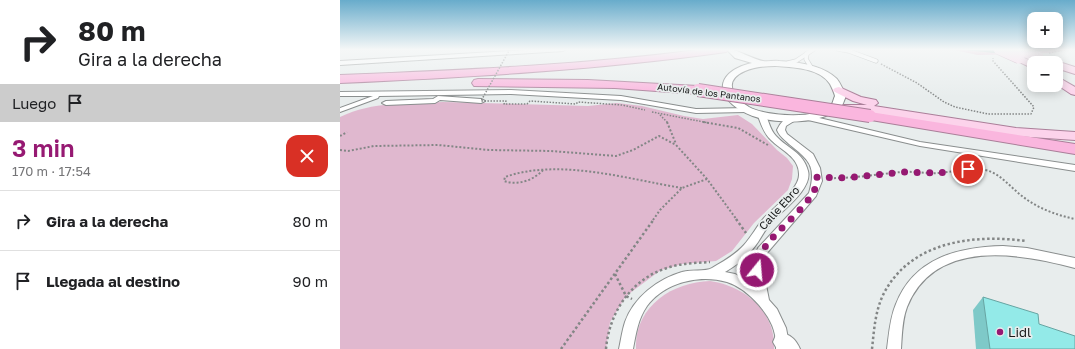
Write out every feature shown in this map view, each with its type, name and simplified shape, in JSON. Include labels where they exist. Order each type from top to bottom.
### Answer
[{"type":"highway","points":[[340,70],[459,65]]},
{"type":"highway","points":[[340,79],[537,69],[575,65]]},
{"type":"highway","name":"Autovía de los Pantanos","points":[[340,87],[577,82],[698,90],[870,116],[1075,150]]},
{"type":"main road","points":[[1063,66],[1075,71]]},
{"type":"main road","points":[[1063,75],[1075,79]]},
{"type":"main road","points":[[1063,83],[1075,92]]},
{"type":"main road","points":[[840,90],[858,99],[882,106],[1006,125],[1039,129],[1064,128],[1075,125]]},
{"type":"main road","points":[[834,108],[872,109],[1010,132],[1055,136],[1075,136]]},
{"type":"street","points":[[735,73],[737,65]]},
{"type":"street","points":[[756,65],[747,67],[735,73],[728,80],[726,87],[728,95],[735,103],[747,110],[762,116],[791,119],[811,118],[826,113],[834,108],[838,102],[840,90],[832,80],[812,69],[793,65]]},
{"type":"street","points":[[340,94],[511,92],[621,98],[648,101],[696,111],[747,110]]},
{"type":"street","points":[[340,110],[370,98],[396,94]]},
{"type":"street","points":[[340,98],[343,98],[344,101],[340,104]]},
{"type":"street","points":[[386,103],[435,101],[438,98],[461,98],[459,101],[481,101]]},
{"type":"street","name":"Calle Ebro","points":[[715,267],[734,260],[748,248],[767,221],[796,192],[803,181],[804,173],[801,164],[795,155],[773,138],[767,129],[762,116]]},
{"type":"street","points":[[811,118],[928,145],[1075,168]]},
{"type":"street","points":[[791,119],[783,125],[781,130],[783,135],[810,156],[816,168],[817,177]]},
{"type":"street","name":"Calle Ebro","points":[[764,299],[759,284],[757,270],[762,252],[813,194],[817,177]]},
{"type":"street","points":[[894,349],[896,329],[902,305],[913,284],[927,271],[954,256],[971,251],[994,249],[1030,253],[1075,263]]},
{"type":"street","points":[[626,349],[626,336],[635,313],[650,294],[669,281],[715,267],[749,286],[764,299],[777,319],[785,347]]},
{"type":"lane","points":[[809,65],[812,69]]},
{"type":"path","points":[[501,65],[481,101],[506,101],[504,104],[527,104],[530,102],[576,104],[578,102],[585,102],[600,103],[600,105],[622,105],[659,114],[738,128],[770,147]]},
{"type":"path","points":[[884,65],[921,85],[946,103],[957,108],[983,113],[1019,116],[1031,114],[1034,107],[997,65]]},
{"type":"path","points":[[659,114],[667,121],[676,145]]},
{"type":"path","points":[[340,136],[347,132]]},
{"type":"path","points":[[340,150],[348,151],[374,146],[438,145],[489,150],[551,151],[616,156],[633,150],[659,136],[676,145],[707,179],[746,233]]},
{"type":"path","points":[[543,170],[536,177],[514,183],[507,183],[504,181],[505,178],[513,173],[543,170],[565,169],[682,188]]},
{"type":"path","points":[[817,177],[835,178],[903,172],[938,173],[968,169],[985,170],[993,173],[1024,197],[1047,211],[1075,219]]},
{"type":"path","points":[[560,349],[660,210],[682,188],[707,179]]},
{"type":"path","points":[[742,239],[750,228]]},
{"type":"path","points":[[606,349],[610,322],[626,296],[639,283],[661,270],[682,264],[715,267]]},
{"type":"path","points":[[615,274],[626,296],[642,304]]},
{"type":"shaded area","points":[[443,102],[588,106],[617,103],[642,106],[703,119],[738,115],[752,124],[777,150],[787,158],[793,166],[792,179],[788,190],[754,223],[732,251],[716,261],[682,264],[661,270],[626,296],[610,322],[606,349],[340,349],[340,117],[365,108],[390,104]]},
{"type":"shaded area","points":[[710,281],[735,288],[756,303],[764,312],[770,323],[774,349],[636,349],[637,334],[641,321],[649,309],[658,300],[669,292],[682,286],[696,282]]},
{"type":"building","points":[[983,297],[1038,314],[1039,324],[1075,336],[1075,349],[990,349]]},
{"type":"place","name":"Lidl","points":[[1000,332]]},
{"type":"route","points":[[757,270],[762,252],[813,194],[817,177],[846,178],[903,172],[938,173],[968,169]]}]
